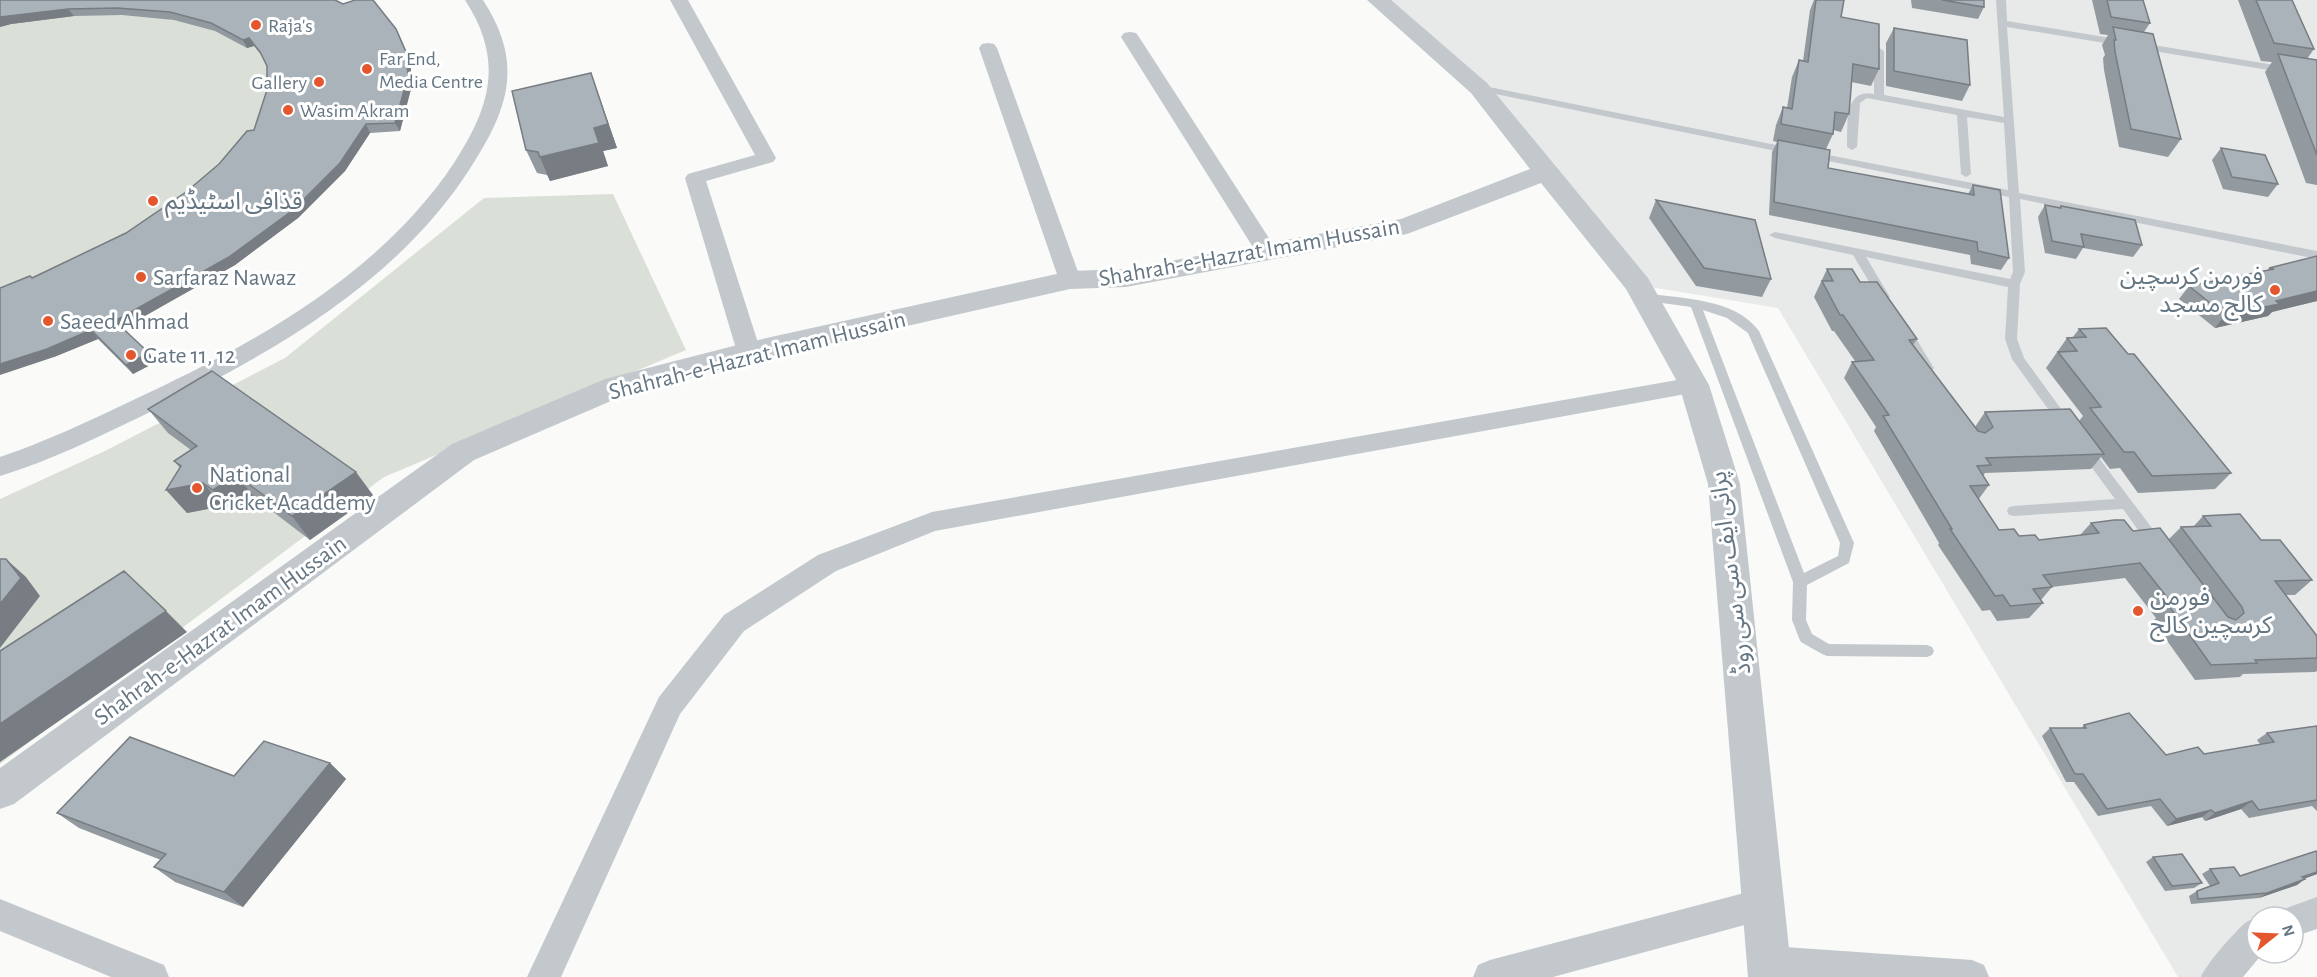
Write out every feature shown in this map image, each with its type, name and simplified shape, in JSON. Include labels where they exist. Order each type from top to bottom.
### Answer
[{"type":"street","points":[[0,467],[35,455],[196,381],[276,335],[358,277],[410,231],[458,174],[483,131],[494,103],[498,84],[495,36],[489,21],[474,0]]},
{"type":"street","points":[[678,0],[766,158],[695,178],[749,352]]},
{"type":"street","name":"پرانی ایف سی سی روڈ","points":[[1378,0],[1479,88],[1638,285],[1694,385],[1724,484],[1769,970]]},
{"type":"street","points":[[1130,37],[1268,252]]},
{"type":"street","points":[[988,48],[1070,280]]},
{"type":"street","name":"Shahrah-e-Hazrat Imam Hussain","points":[[0,790],[463,452],[616,387],[749,352],[1070,280],[1126,278],[1407,226],[1545,172]]},
{"type":"street","points":[[544,977],[669,706],[734,623],[827,563],[932,522],[1694,385]]},
{"type":"street","points":[[1490,977],[1763,904]]},
{"type":"street","points":[[0,915],[152,977]]},
{"type":"street","points":[[2218,977],[2245,949]]},
{"type":"street","points":[[1769,970],[1972,977]]},
{"type":"lane","points":[[2001,0],[2019,272],[2014,284],[2011,339],[2018,359],[2162,551]]},
{"type":"lane","points":[[2001,23],[2317,75]]},
{"type":"lane","points":[[1879,40],[1879,96]]},
{"type":"lane","points":[[1479,88],[2317,255]]},
{"type":"lane","points":[[1852,147],[1855,102],[1860,97],[1879,96],[2008,121]]},
{"type":"lane","points":[[1962,112],[1966,174]]},
{"type":"lane","points":[[1775,235],[2014,284]]},
{"type":"lane","points":[[1857,252],[1937,382]]},
{"type":"lane","points":[[1645,297],[1724,310],[1745,320],[1753,331],[1847,543],[1844,559],[1800,582]]},
{"type":"lane","points":[[1696,306],[1800,582],[1799,620],[1806,638],[1827,651],[1927,651]]},
{"type":"lane","points":[[2014,511],[2126,504]]},
{"type":"shaded area","name":"قذافی اسٹیڈیم","points":[[0,0],[319,0],[360,33],[0,371]]},
{"type":"shaded area","name":"فورمن کرسچین کالج","points":[[1378,0],[2317,0],[2317,915],[2305,915],[2305,905],[2245,905],[2245,947],[2218,977],[2178,977],[1778,308],[1638,285],[1479,88]]},
{"type":"shaded area","name":"National Cricket Acaddemy","points":[[613,194],[686,350],[384,477],[0,764],[0,499],[105,451],[285,358],[484,198]]},
{"type":"building","points":[[0,0],[335,0],[343,4],[355,0],[373,0],[396,29],[406,52],[408,76],[395,123],[366,124],[340,163],[293,210],[229,257],[115,321],[149,353],[126,365],[91,330],[47,349],[0,364],[0,288],[30,276],[32,278],[126,233],[186,192],[219,164],[247,131],[254,130],[267,90],[267,66],[249,38],[243,40],[211,23],[170,12],[117,8],[68,9],[0,17]]},
{"type":"building","points":[[1816,0],[1844,0],[1841,17],[1879,24],[1879,69],[1853,64],[1849,114],[1835,112],[1833,134],[1781,124],[1783,107],[1792,109],[1799,60],[1808,62]]},
{"type":"building","points":[[1942,0],[1984,0],[1984,7]]},
{"type":"building","points":[[2107,0],[2143,0],[2150,23],[2111,17]]},
{"type":"building","points":[[2256,0],[2292,0],[2314,49],[2274,43]]},
{"type":"building","points":[[2113,27],[2153,34],[2181,139],[2131,129],[2115,52],[2114,40],[2116,40]]},
{"type":"building","points":[[1894,28],[1967,40],[1970,85],[1894,71]]},
{"type":"building","points":[[2278,54],[2317,60],[2317,155]]},
{"type":"building","points":[[591,73],[608,124],[594,128],[599,143],[540,157],[538,152],[526,150],[512,91]]},
{"type":"building","points":[[1778,140],[1830,150],[1828,168],[1974,195],[1973,185],[2000,190],[2009,258],[1978,251],[1977,242],[1774,202]]},
{"type":"building","points":[[2221,148],[2265,155],[2278,184],[2232,177]]},
{"type":"building","points":[[1656,200],[1755,220],[1771,279],[1704,268]]},
{"type":"building","points":[[2045,205],[2135,220],[2142,245],[2081,234],[2084,247],[2052,241]]},
{"type":"building","points":[[2317,256],[2317,291],[2276,301],[2279,304],[2225,315],[2189,286],[2274,269],[2269,268]]},
{"type":"building","points":[[1827,269],[1852,269],[1860,282],[1877,282],[1917,339],[1909,340],[1978,431],[1985,433],[1993,427],[1985,412],[2070,409],[2104,454],[1986,458],[1991,465],[1977,466],[1989,485],[1970,486],[1999,530],[2014,529],[2019,536],[2035,535],[2039,540],[2099,533],[2091,523],[2114,520],[2124,520],[2133,531],[2160,528],[2228,617],[2236,620],[2244,613],[2242,607],[2181,527],[2211,526],[2203,516],[2240,514],[2261,540],[2280,540],[2312,580],[2275,581],[2317,636],[2317,658],[2255,660],[2257,663],[2211,665],[2169,606],[2174,606],[2140,563],[2043,575],[2052,587],[2033,589],[2043,603],[2010,606],[2003,595],[1995,596],[1950,529],[1952,529],[1883,416],[1889,415],[1852,362],[1874,360],[1843,315],[1840,315],[1822,281],[1833,281]]},
{"type":"building","points":[[2106,328],[2128,354],[2134,354],[2231,473],[2152,476],[2134,452],[2124,452],[2090,408],[2101,407],[2058,352],[2077,351],[2067,338],[2086,337],[2079,329]]},
{"type":"building","points":[[212,371],[356,472],[292,516],[236,475],[213,490],[203,483],[166,490],[181,466],[174,461],[197,446],[148,409]]},
{"type":"building","points":[[0,559],[6,559],[21,578],[0,604]]},
{"type":"building","points":[[124,571],[166,611],[0,724],[0,651]]},
{"type":"building","points":[[2129,713],[2166,755],[2198,747],[2204,754],[2274,742],[2267,733],[2317,726],[2317,800],[2259,810],[2252,801],[2215,813],[2211,810],[2176,819],[2160,799],[2107,809],[2083,774],[2075,774],[2050,728],[2086,728],[2084,725]]},
{"type":"building","points":[[130,737],[234,776],[264,741],[330,763],[224,892],[154,867],[166,854],[57,813]]},
{"type":"building","points":[[2316,851],[2317,872],[2302,877],[2305,879],[2267,893],[2198,899],[2197,891],[2219,883],[2210,869],[2234,867],[2240,876]]},
{"type":"building","points":[[2182,854],[2202,883],[2172,886],[2153,857]]},
{"type":"place","name":"Raja's","points":[[256,25]]},
{"type":"place","name":"Far End, Media Centre","points":[[367,69]]},
{"type":"place","name":"Gallery","points":[[319,82]]},
{"type":"place","name":"Wasim Akram","points":[[288,110]]},
{"type":"place","name":"قذافی اسٹیڈیم","points":[[153,201]]},
{"type":"place","name":"Sarfaraz Nawaz","points":[[141,277]]},
{"type":"place","name":"فورمن کرسچین کالج مسجد","points":[[2275,290]]},
{"type":"place","name":"Saeed Ahmad","points":[[48,321]]},
{"type":"place","name":"Gate 11, 12","points":[[131,355]]},
{"type":"place","name":"National Cricket Acaddemy","points":[[197,488]]},
{"type":"place","name":"فورمن کرسچین کالج","points":[[2138,611]]}]
